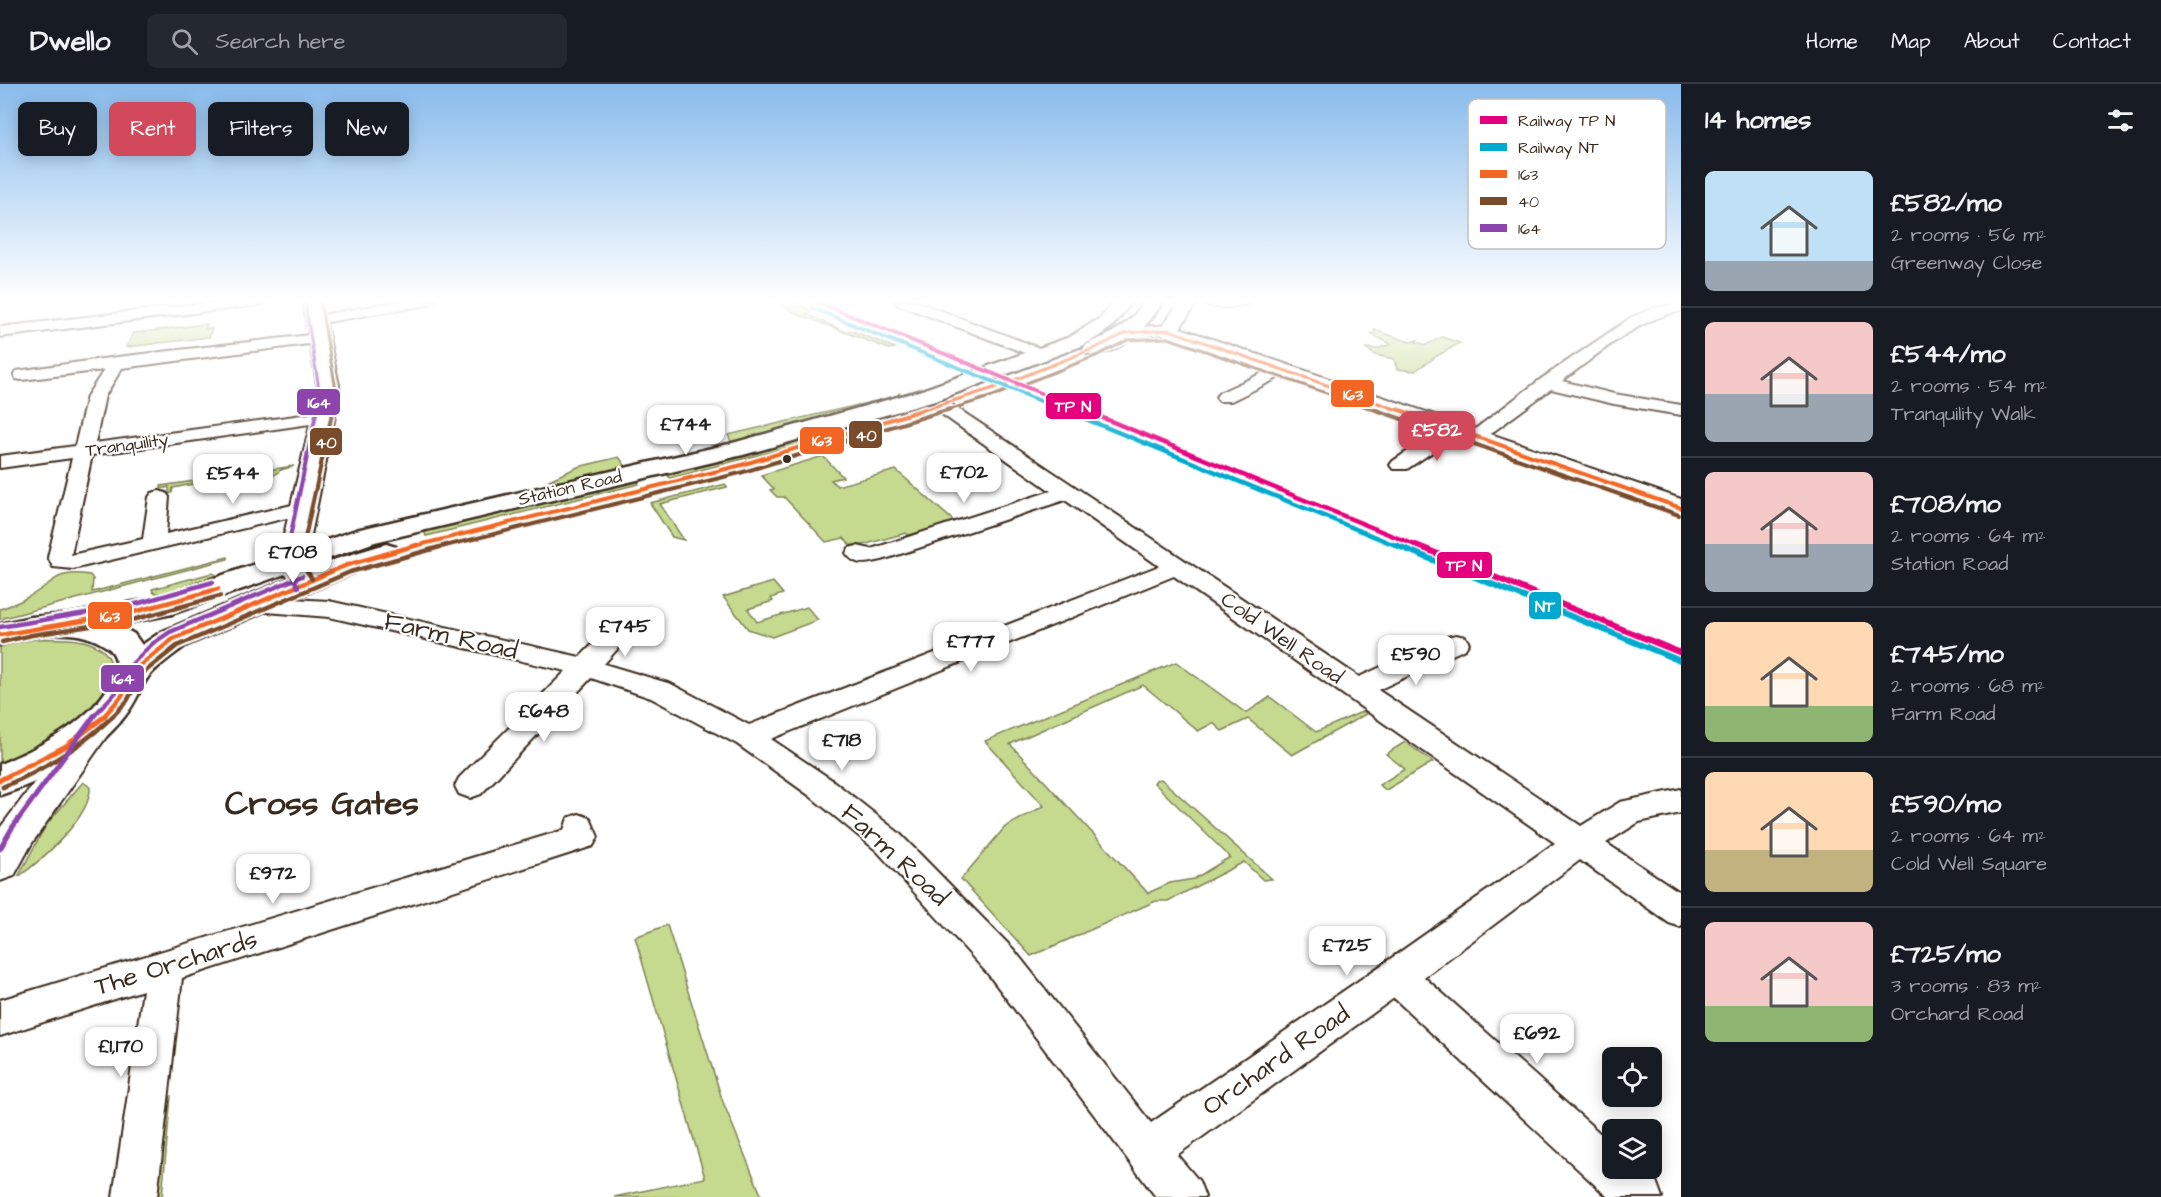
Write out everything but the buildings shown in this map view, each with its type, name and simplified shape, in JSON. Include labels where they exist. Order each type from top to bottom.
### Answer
[{"type":"main road","name":"Station Road","points":[[1048,363],[1064,353]]},
{"type":"main road","name":"Station Road","points":[[71,623],[161,607],[298,572],[347,566],[413,545],[738,466],[1074,353]]},
{"type":"main road","name":"Station Road","points":[[0,780],[24,770],[66,746],[100,720],[122,696],[133,673],[157,650],[173,639],[254,604],[298,572],[366,536],[541,489],[734,450],[935,401]]},
{"type":"main road","points":[[0,635],[30,627],[71,623],[94,627],[112,634],[129,648],[133,657],[133,673]]},
{"type":"street","points":[[31,354],[22,376],[117,362],[160,353]]},
{"type":"street","points":[[322,353],[328,385],[324,417],[305,508],[298,572],[315,592],[318,601],[329,609]]},
{"type":"street","points":[[1024,353],[1048,363]]},
{"type":"street","points":[[1235,353],[1681,508]]},
{"type":"street","points":[[1475,436],[1590,353]]},
{"type":"street","points":[[117,362],[99,391],[83,451],[59,556],[65,565],[305,508]]},
{"type":"street","points":[[1226,397],[1282,369]]},
{"type":"street","points":[[1547,383],[1614,399],[1681,410]]},
{"type":"street","name":"Cold Well Road","points":[[935,401],[1681,912]]},
{"type":"street","name":"Tranquility","points":[[0,462],[324,417]]},
{"type":"street","points":[[1400,465],[1454,429]]},
{"type":"street","points":[[857,553],[861,557],[874,555],[1068,492]]},
{"type":"street","points":[[154,543],[159,497]]},
{"type":"street","points":[[747,737],[1179,566]]},
{"type":"street","name":"Farm Road","points":[[254,604],[329,609],[586,667],[661,691],[747,737],[821,788],[880,835],[942,897],[1001,962],[1183,1197]]},
{"type":"street","points":[[470,786],[633,618]]},
{"type":"street","points":[[1357,689],[1456,643]]},
{"type":"street","points":[[0,864],[18,832],[100,720]]},
{"type":"street","name":"Orchard Road","points":[[1148,1150],[1396,976],[1579,843],[1631,811],[1681,801]]},
{"type":"street","name":"The Orchards","points":[[0,1018],[582,837],[579,827]]},
{"type":"street","points":[[135,1197],[165,966]]},
{"type":"street","points":[[1396,976],[1640,1197]]},
{"type":"green space","points":[[1372,353],[1442,353],[1415,371],[1397,369],[1394,359]]},
{"type":"green space","points":[[899,393],[906,395],[785,432],[731,442],[728,435],[897,396]]},
{"type":"green space","points":[[912,406],[917,408],[778,450],[670,478],[665,472]]},
{"type":"green space","points":[[823,456],[843,477],[831,480],[837,486],[896,470],[957,524],[913,538],[906,533],[863,545],[850,545],[844,538],[826,542],[784,497],[777,497],[770,490],[774,489],[761,475]]},
{"type":"green space","points":[[619,457],[627,468],[571,482],[549,480],[578,467]]},
{"type":"green space","points":[[294,466],[274,475],[244,482],[244,479],[204,487],[203,482],[173,488],[172,493],[169,494],[169,487],[161,489],[161,486]]},
{"type":"green space","points":[[636,478],[639,484],[426,536],[423,527]]},
{"type":"green space","points":[[725,484],[727,487],[660,504],[684,540],[672,537],[650,503]]},
{"type":"green space","points":[[228,557],[228,559],[0,619],[0,609],[23,600],[55,579],[68,574],[90,575],[93,579],[92,592]]},
{"type":"green space","points":[[215,574],[216,579],[165,595],[153,592],[152,589]]},
{"type":"green space","points":[[773,582],[783,594],[771,598],[773,601],[748,609],[757,622],[807,607],[818,620],[772,637],[748,629],[723,597]]},
{"type":"green space","points":[[35,639],[69,639],[90,643],[105,652],[111,664],[110,677],[95,704],[62,735],[0,767],[0,646]]},
{"type":"green space","points":[[1176,662],[1246,713],[1270,697],[1316,732],[1364,711],[1366,714],[1292,755],[1248,719],[1222,731],[1213,723],[1198,731],[1143,685],[1010,744],[1148,893],[1170,883],[1194,879],[1230,857],[1154,783],[1161,779],[1272,879],[1263,880],[1244,862],[1168,901],[1156,901],[1031,956],[961,879],[1005,827],[1044,806],[985,741]]},
{"type":"green space","points":[[1405,742],[1433,762],[1386,790],[1379,785],[1405,769],[1386,754]]},
{"type":"green space","points":[[83,782],[90,787],[83,811],[63,837],[18,877],[46,825]]},
{"type":"green space","points":[[667,925],[723,1102],[762,1197],[614,1197],[705,1178],[635,937]]},
{"type":"green space","points":[[171,1096],[162,1197],[151,1197],[163,1099]]},
{"type":"transit line","name":"164","points":[[298,587],[285,559],[320,395],[313,353]]},
{"type":"transit line","name":"40","points":[[312,579],[300,559],[336,396],[329,353]]},
{"type":"transit line","points":[[943,353],[1681,653]]},
{"type":"transit line","name":"163","points":[[0,780],[50,756],[82,736],[110,711],[125,691],[138,667],[173,639],[347,565],[378,555],[738,466],[991,389],[1082,353]]},
{"type":"transit line","name":"40","points":[[3,787],[37,771],[84,742],[125,704],[142,674],[177,646],[350,572],[380,562],[740,473],[993,396],[1102,353]]},
{"type":"transit line","name":"40","points":[[1211,353],[1679,515]]},
{"type":"transit line","name":"163","points":[[1235,353],[1681,508]]},
{"type":"transit line","name":"164","points":[[0,849],[12,828],[94,716],[116,692],[127,669],[152,644],[170,632],[302,576]]},
{"type":"transit line","name":"164","points":[[0,627],[129,606],[213,582]]},
{"type":"transit line","name":"163","points":[[0,635],[134,612],[218,589]]},
{"type":"transit line","name":"40","points":[[2,642],[32,635],[136,619],[220,596]]},
{"type":"rail line","name":"NT","points":[[923,353],[1678,660]]},
{"type":"district","name":"Cross Gates","points":[[322,804]]}]
